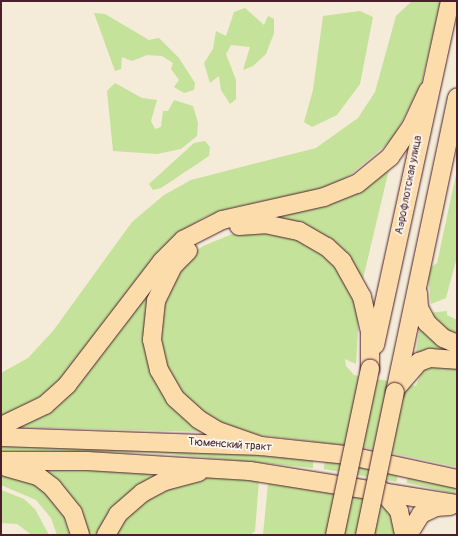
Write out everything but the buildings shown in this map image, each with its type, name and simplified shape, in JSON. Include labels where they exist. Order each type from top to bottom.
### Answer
[{"type":"main road","name":"Аэрофлотская улица","points":[[370,369],[428,92],[450,1]]},
{"type":"main road","points":[[1,426],[44,405],[67,386],[162,261],[183,240],[222,220],[324,197],[357,184],[390,157],[411,127],[428,92]]},
{"type":"main road","points":[[365,535],[395,392],[401,375],[420,269],[457,97]]},
{"type":"main road","points":[[261,446],[218,431],[198,419],[175,398],[158,370],[152,340],[156,301],[173,266],[199,242],[230,228],[266,224],[299,231],[327,247],[349,270],[362,297],[370,331],[370,369],[335,535]]},
{"type":"main road","points":[[420,269],[419,308],[443,338],[457,344]]},
{"type":"main road","points":[[401,375],[419,362],[430,358],[457,360]]},
{"type":"main road","name":"Тюменский тракт","points":[[1,437],[261,446],[353,457],[457,479]]},
{"type":"main road","points":[[1,461],[87,461],[250,471],[380,489],[457,504]]},
{"type":"main road","points":[[1,466],[38,476],[52,487],[73,513],[80,535]]},
{"type":"main road","points":[[106,535],[125,508],[157,484],[205,471],[250,471]]},
{"type":"main road","points":[[380,489],[399,512],[404,535]]},
{"type":"main road","points":[[408,535],[422,514],[436,507],[457,504]]},
{"type":"green space","points":[[412,1],[441,1],[421,84],[393,139],[345,179],[317,190],[235,207],[205,217],[181,232],[54,389],[1,418],[1,373],[28,358],[53,331],[132,222],[164,195],[191,180],[316,148],[358,118],[375,92],[396,16]]},
{"type":"green space","points":[[245,8],[264,25],[268,16],[274,19],[274,33],[266,54],[253,66],[243,70],[250,47],[231,45],[226,54],[236,80],[236,99],[230,104],[221,90],[219,76],[210,83],[204,63],[213,49],[216,31],[226,36],[234,12]]},
{"type":"green space","points":[[360,11],[373,17],[360,84],[337,115],[312,127],[304,122],[313,90],[323,16]]},
{"type":"green space","points":[[94,13],[105,14],[149,40],[159,38],[179,58],[195,83],[194,90],[184,93],[174,87],[179,80],[171,69],[173,63],[162,56],[147,55],[132,61],[122,57],[121,69],[115,71]]},
{"type":"green space","points":[[115,83],[142,98],[157,100],[151,121],[155,129],[161,127],[163,111],[168,111],[174,100],[193,106],[198,123],[197,136],[181,149],[157,154],[113,151],[107,91]]},
{"type":"green space","points":[[205,141],[210,147],[209,156],[161,188],[153,190],[149,184],[194,143]]},
{"type":"green space","points":[[390,165],[362,283],[343,254],[252,219]]},
{"type":"green space","points":[[457,170],[457,257],[446,298],[431,304],[428,277],[431,267],[437,263]]},
{"type":"green space","points":[[237,232],[281,232],[319,249],[345,277],[359,313],[356,364],[345,359],[346,366],[354,375],[416,386],[424,366],[422,356],[416,352],[420,326],[429,313],[447,311],[447,315],[457,320],[457,467],[367,448],[242,433],[203,414],[185,398],[165,366],[157,327],[167,288],[189,256],[203,246]]},
{"type":"green space","points":[[170,259],[149,349],[209,432],[13,427],[41,412]]},
{"type":"green space","points":[[1,446],[224,451],[313,460],[313,468],[159,453],[1,451]]},
{"type":"green space","points":[[325,461],[398,474],[396,482],[324,469]]},
{"type":"green space","points":[[1,470],[41,487],[64,516],[69,535],[57,535],[51,518],[36,500],[1,485]]},
{"type":"green space","points":[[34,470],[137,471],[170,474],[101,535],[83,535]]},
{"type":"green space","points":[[200,476],[259,480],[255,531],[250,535],[115,535],[128,515],[155,492]]},
{"type":"green space","points":[[408,476],[457,487],[455,494],[406,483]]},
{"type":"green space","points":[[274,482],[351,492],[389,507],[397,535],[263,535],[268,484]]},
{"type":"green space","points":[[1,490],[24,499],[35,509],[49,535],[32,535],[17,524],[1,523]]}]
